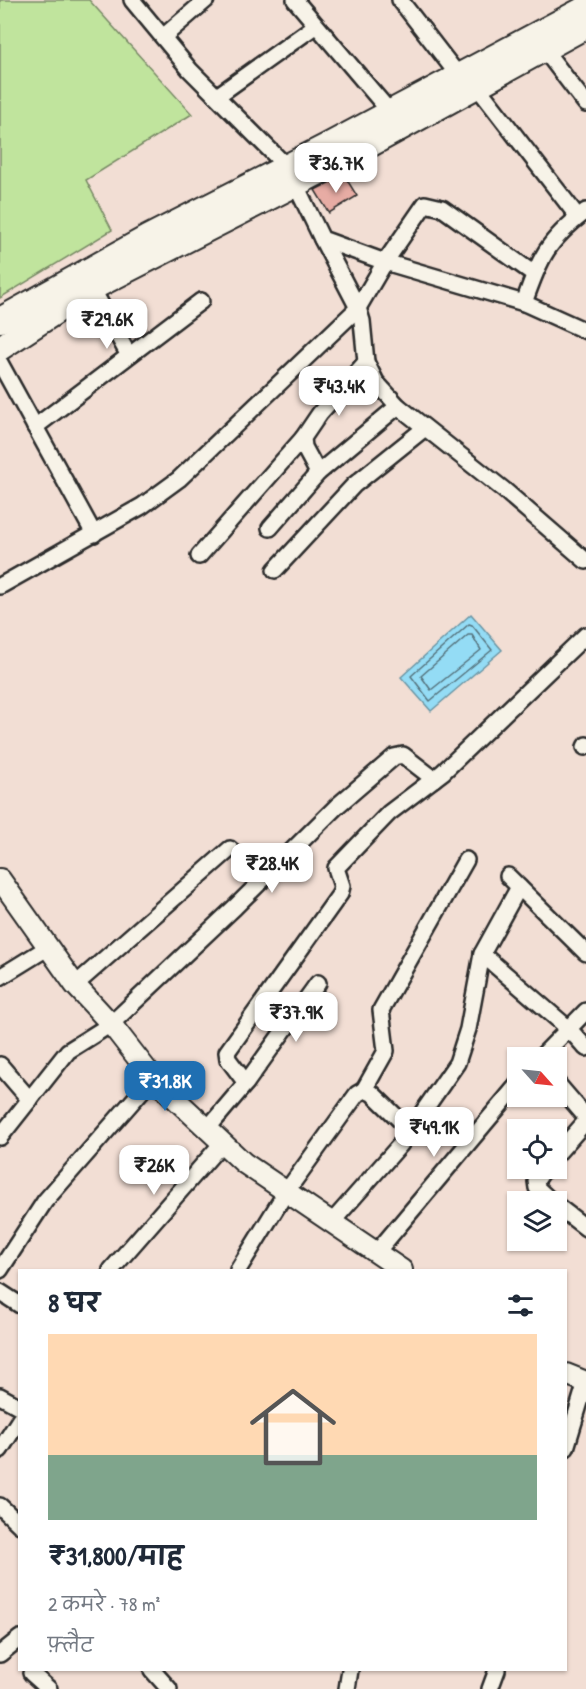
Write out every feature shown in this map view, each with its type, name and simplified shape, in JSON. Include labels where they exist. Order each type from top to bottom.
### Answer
[{"type":"main road","points":[[1,348],[92,288],[291,175],[586,13]]},
{"type":"main road","points":[[0,320],[147,238],[291,175],[390,112],[543,48],[586,13]]},
{"type":"street","points":[[132,0],[216,96],[291,175],[358,308],[362,321],[366,362],[376,382],[398,406],[504,490],[586,561]]},
{"type":"street","points":[[163,37],[206,0]]},
{"type":"street","points":[[296,0],[315,26],[390,112]]},
{"type":"street","points":[[400,0],[584,213],[550,243],[534,274],[524,303]]},
{"type":"street","points":[[216,96],[315,26]]},
{"type":"street","points":[[543,48],[586,104]]},
{"type":"street","points":[[0,586],[162,494],[179,479],[358,308],[419,209],[425,204],[434,204],[534,274]]},
{"type":"street","points":[[322,239],[385,262],[524,303],[586,331]]},
{"type":"street","points":[[92,288],[128,354]]},
{"type":"street","points":[[35,427],[128,354],[201,301]]},
{"type":"street","points":[[1,348],[35,427],[94,534]]},
{"type":"street","points":[[199,556],[303,438],[320,413],[366,362]]},
{"type":"street","points":[[270,528],[318,473],[398,406]]},
{"type":"street","points":[[275,570],[354,485],[425,428]]},
{"type":"street","points":[[303,438],[304,447],[318,473]]},
{"type":"street","points":[[246,1083],[228,1059],[227,1052],[340,894],[342,886],[336,868],[394,808],[434,779],[586,635]]},
{"type":"street","points":[[0,1137],[68,1051],[111,1024],[337,806],[394,757],[404,755],[434,779]]},
{"type":"street","points":[[75,985],[230,849]]},
{"type":"street","points":[[239,1269],[285,1192],[357,1094],[364,1090],[386,1051],[381,1010],[466,860]]},
{"type":"street","points":[[0,879],[75,985],[111,1024],[153,1078],[244,1163],[400,1269]]},
{"type":"street","points":[[332,1222],[411,1130],[457,1063],[468,1029],[482,954],[514,882],[586,953]]},
{"type":"street","points":[[0,977],[47,948]]},
{"type":"street","points":[[482,954],[569,1029],[586,1048]]},
{"type":"street","points":[[208,1128],[246,1083],[318,983]]},
{"type":"street","points":[[551,1047],[586,1011]]},
{"type":"street","points":[[0,1065],[30,1100]]},
{"type":"street","points":[[0,1270],[45,1201],[153,1078]]},
{"type":"street","points":[[364,1090],[372,1093],[411,1130]]},
{"type":"street","points":[[567,1096],[586,1119],[567,1142]]},
{"type":"street","points":[[376,1253],[507,1097]]},
{"type":"street","points":[[112,1269],[222,1142]]},
{"type":"street","points":[[567,1213],[586,1228]]},
{"type":"street","points":[[0,1292],[18,1304]]},
{"type":"street","points":[[567,1374],[586,1382],[567,1445]]},
{"type":"street","points":[[0,1396],[18,1406]]},
{"type":"street","points":[[0,1450],[18,1422]]},
{"type":"street","points":[[0,1506],[18,1523]]},
{"type":"street","points":[[0,1654],[18,1640]]},
{"type":"street","points":[[153,1671],[169,1689]]},
{"type":"street","points":[[347,1689],[350,1671]]},
{"type":"street","points":[[490,1689],[497,1671]]},
{"type":"street","points":[[31,1673],[49,1689]]},
{"type":"green space","points":[[0,0],[89,0],[192,114],[86,180],[112,230],[0,298]]},
{"type":"water","points":[[471,614],[502,650],[431,711],[401,677]]},
{"type":"building","points":[[344,175],[357,196],[329,213],[315,190]]}]
